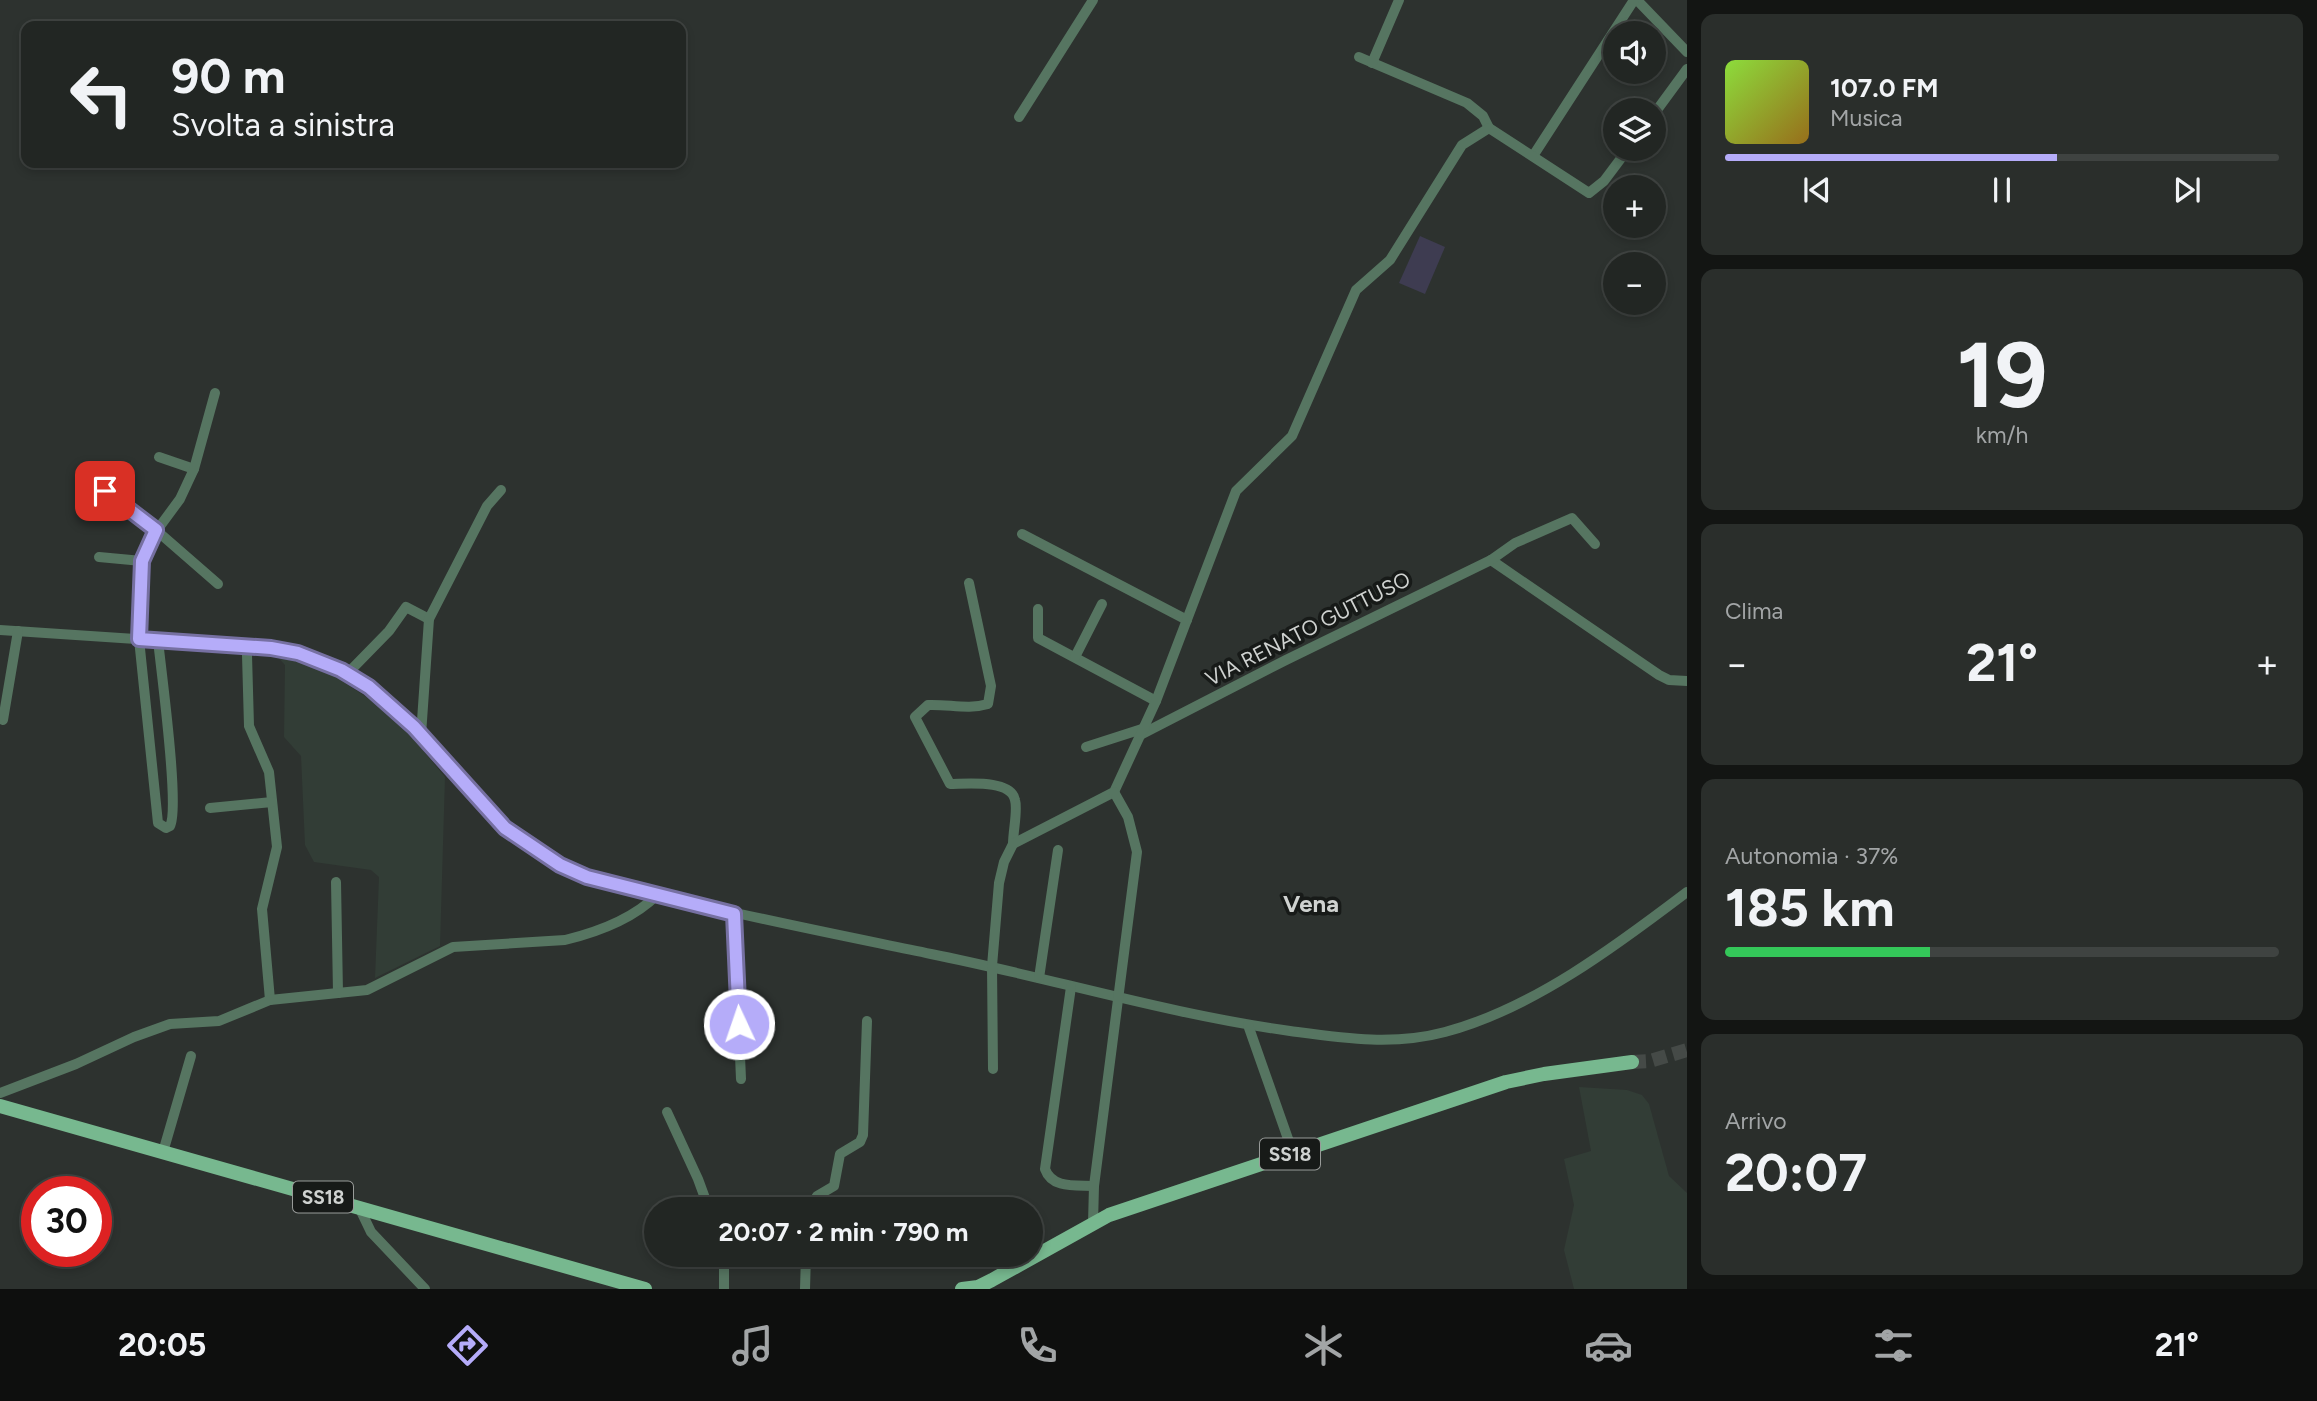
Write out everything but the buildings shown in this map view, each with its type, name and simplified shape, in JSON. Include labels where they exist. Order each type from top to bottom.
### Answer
[{"type":"main road","name":"SS18","points":[[962,1289],[976,1288],[1109,1215],[1506,1082],[1633,1062]]},
{"type":"main road","name":"SS18","points":[[0,1106],[645,1289]]},
{"type":"street","points":[[1018,117],[1093,0]]},
{"type":"street","points":[[1372,62],[1399,0]]},
{"type":"street","points":[[1532,156],[1636,0],[1687,52]]},
{"type":"street","points":[[1359,57],[1467,103],[1483,116],[1489,128],[1588,193],[1604,181],[1619,161]]},
{"type":"street","points":[[1666,98],[1687,69]]},
{"type":"street","points":[[1013,844],[1114,792],[1156,701],[1236,491],[1293,436],[1356,290],[1390,260],[1462,145],[1489,128]]},
{"type":"street","points":[[158,640],[173,792],[173,821],[170,827],[166,828],[158,823],[139,639],[142,561],[156,530],[180,499],[194,469],[215,393]]},
{"type":"street","points":[[159,457],[194,469]]},
{"type":"street","points":[[421,735],[429,619],[487,506],[501,490]]},
{"type":"street","points":[[105,491],[156,530],[218,584]]},
{"type":"street","name":"VIA RENATO GUTTUSO","points":[[1086,747],[1143,731],[1491,560],[1515,543],[1572,518],[1595,544]]},
{"type":"street","points":[[1021,534],[1187,621]]},
{"type":"street","points":[[99,557],[142,561]]},
{"type":"street","points":[[1491,560],[1659,676],[1669,680],[1687,681]]},
{"type":"street","points":[[970,583],[991,686],[988,704],[973,708],[949,704],[928,705],[915,717],[950,784],[993,784],[1009,790],[1015,799],[1013,844],[1004,862],[999,883],[992,966],[993,1069]]},
{"type":"street","points":[[1075,657],[1102,604]]},
{"type":"street","points":[[347,674],[389,631],[406,607],[429,619]]},
{"type":"street","points":[[1038,609],[1038,638],[1156,701]]},
{"type":"street","points":[[0,630],[271,648],[298,653],[347,674],[387,702],[421,735],[505,828],[560,865],[587,877],[734,914],[992,966],[1117,998],[1248,1025],[1354,1040],[1402,1039],[1444,1032],[1517,1006],[1636,930],[1687,892]]},
{"type":"street","points":[[3,720],[18,631]]},
{"type":"street","points":[[247,655],[249,726],[269,772],[276,847],[262,909],[270,1000]]},
{"type":"street","points":[[1093,1223],[1094,1186],[1137,852],[1128,817],[1114,792]]},
{"type":"street","points":[[210,808],[272,802]]},
{"type":"street","points":[[1039,978],[1058,850]]},
{"type":"street","points":[[336,882],[338,993]]},
{"type":"street","points":[[0,1093],[170,1024],[219,1021],[270,1000],[367,990],[453,947],[565,940],[583,936],[643,909],[657,895]]},
{"type":"street","points":[[734,914],[741,1079]]},
{"type":"street","points":[[1071,986],[1045,1169],[1048,1178],[1056,1183],[1094,1186]]},
{"type":"street","points":[[816,1197],[834,1186],[840,1154],[860,1142],[863,1135],[866,1021]]},
{"type":"street","points":[[1248,1025],[1293,1153]]},
{"type":"street","points":[[163,1152],[191,1056]]},
{"type":"street","points":[[667,1112],[705,1197]]},
{"type":"street","points":[[359,1207],[371,1231],[425,1289]]},
{"type":"street","points":[[724,1267],[724,1289]]},
{"type":"street","points":[[805,1289],[806,1267]]},
{"type":"shaded area","points":[[1420,236],[1445,247],[1425,294],[1399,283]]},
{"type":"shaded area","points":[[274,653],[325,670],[374,702],[410,735],[445,777],[440,946],[375,978],[379,877],[371,870],[314,862],[305,845],[301,756],[284,737],[285,665]]},
{"type":"shaded area","points":[[1579,1087],[1627,1090],[1642,1095],[1649,1104],[1669,1176],[1687,1193],[1687,1289],[1574,1289],[1564,1250],[1574,1205],[1564,1159],[1591,1151]]},
{"type":"tunnel","points":[[1632,1062],[1650,1061],[1687,1050]]},
{"type":"district","name":"Vena","points":[[1311,904]]},
{"type":"route","points":[[105,491],[156,530],[142,561],[139,639],[271,648],[298,653],[341,670],[369,687],[414,727],[505,828],[534,849],[587,877],[734,914],[739,1024]]}]
